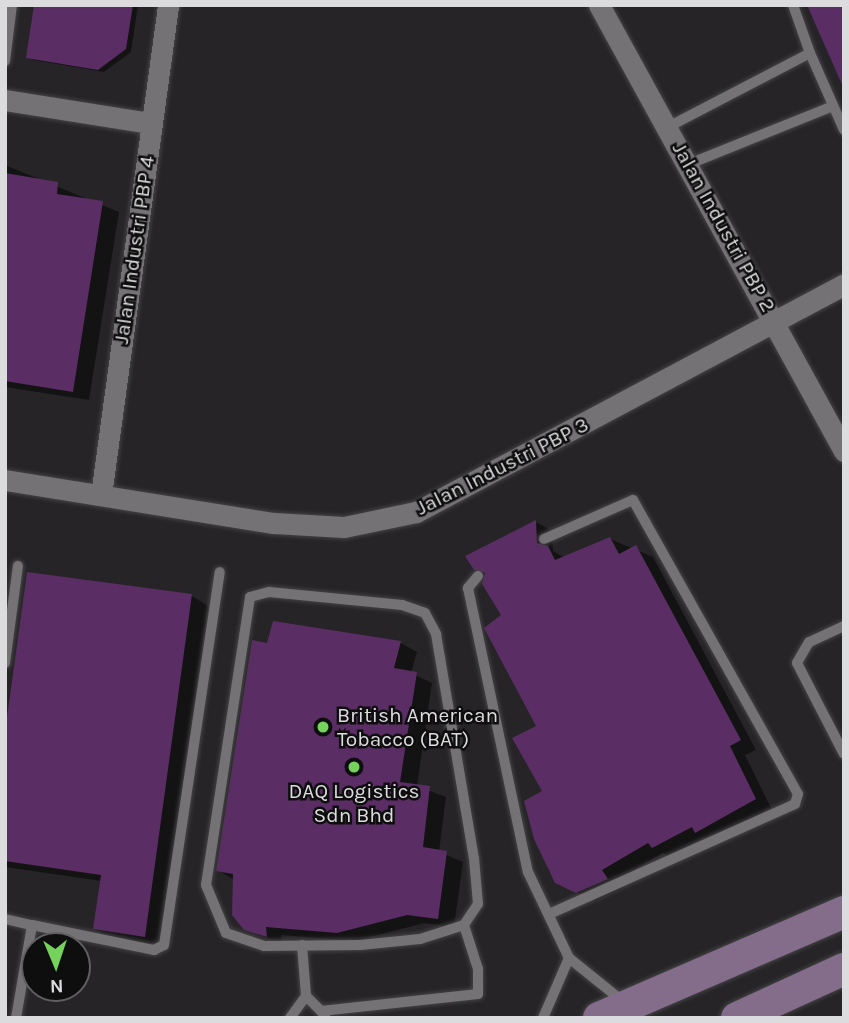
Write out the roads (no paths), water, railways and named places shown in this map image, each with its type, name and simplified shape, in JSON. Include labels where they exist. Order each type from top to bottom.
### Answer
[{"type":"main road","points":[[599,1018],[632,1008],[844,912]]},
{"type":"main road","points":[[737,1018],[844,970]]},
{"type":"street","name":"Jalan Industri PBP 4","points":[[101,495],[168,5]]},
{"type":"street","name":"Jalan Industri PBP 2","points":[[599,5],[776,322],[844,451]]},
{"type":"street","points":[[5,100],[151,123]]},
{"type":"street","name":"Jalan Industri PBP 3","points":[[5,480],[318,526],[416,512],[842,288]]},
{"type":"lane","points":[[5,61],[12,5]]},
{"type":"lane","points":[[793,5],[810,53],[844,130]]},
{"type":"lane","points":[[668,127],[810,53]]},
{"type":"lane","points":[[689,164],[833,106]]},
{"type":"lane","points":[[544,538],[633,500],[798,794],[795,804],[551,913]]},
{"type":"lane","points":[[5,663],[18,566]]},
{"type":"lane","points":[[5,919],[154,950],[164,945],[220,572]]},
{"type":"lane","points":[[478,576],[468,587],[528,872],[551,913],[569,958],[632,1008]]},
{"type":"lane","points":[[269,592],[402,605],[425,613],[436,635],[474,858],[478,904],[464,925],[420,939],[302,945],[242,943],[226,933],[206,885],[250,597],[269,592]]},
{"type":"lane","points":[[844,626],[809,642],[797,663],[844,754]]},
{"type":"lane","points":[[16,1018],[32,925]]},
{"type":"lane","points":[[306,996],[325,1014],[478,994],[478,969],[464,925]]},
{"type":"lane","points":[[290,1018],[306,996],[302,945]]},
{"type":"lane","points":[[543,1018],[569,958]]},
{"type":"place","name":"British American Tobacco (BAT)","points":[[323,727]]},
{"type":"place","name":"DAQ Logistics Sdn Bhd","points":[[354,767]]}]
